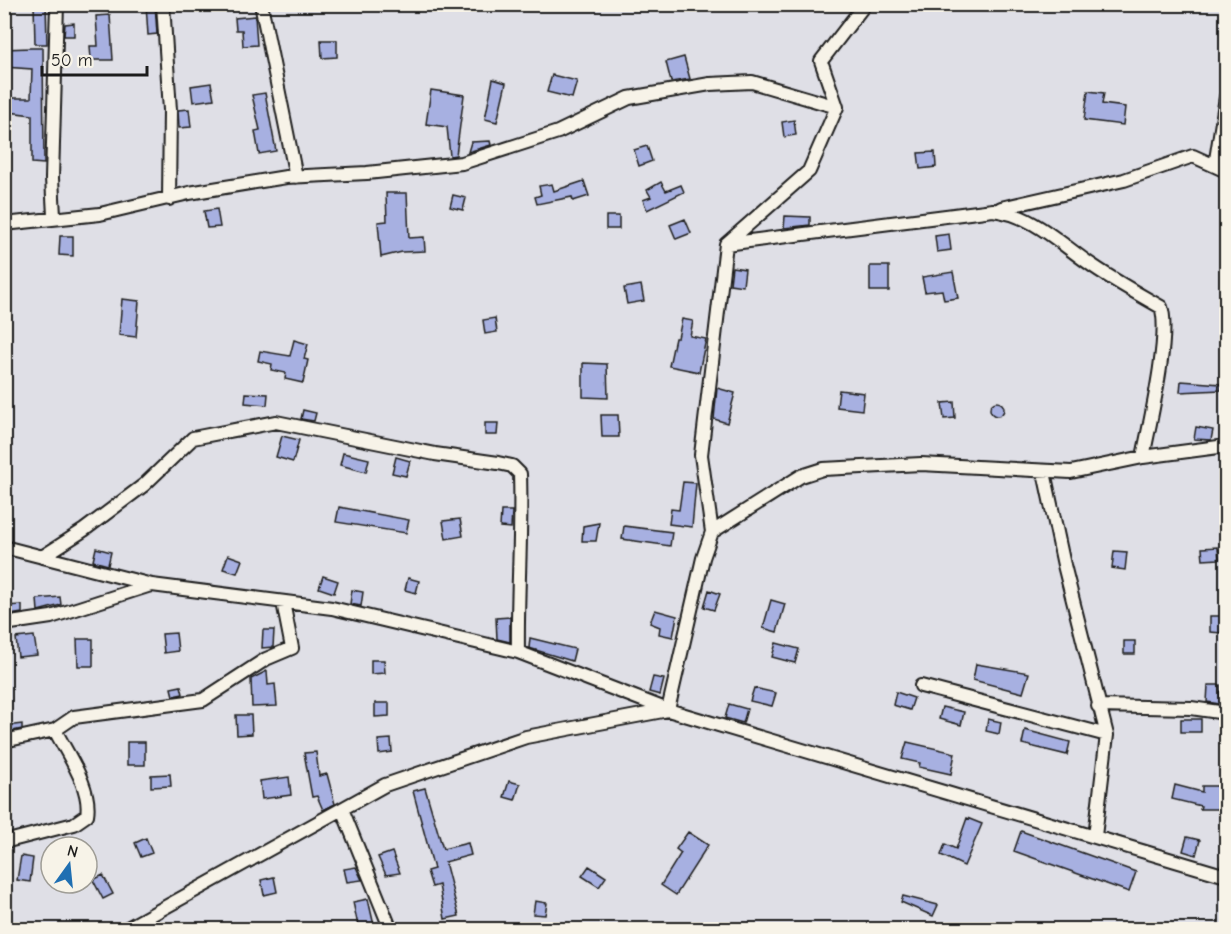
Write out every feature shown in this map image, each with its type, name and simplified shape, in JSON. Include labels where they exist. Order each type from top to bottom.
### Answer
[{"type":"street","points":[[54,216],[52,178],[57,4]]},
{"type":"street","points":[[163,4],[170,110],[169,199]]},
{"type":"street","points":[[261,4],[296,177]]},
{"type":"street","points":[[668,710],[703,558],[712,532],[701,455],[726,244],[809,171],[837,107],[821,61],[866,4]]},
{"type":"street","points":[[4,224],[54,216],[100,213],[296,177],[366,173],[462,163],[558,132],[628,98],[710,84],[752,82],[837,107]]},
{"type":"street","points":[[726,244],[987,210],[1124,180],[1193,156],[1221,168],[1227,97]]},
{"type":"street","points":[[987,210],[1014,213],[1035,223],[1094,266],[1161,307],[1163,321],[1157,392],[1143,457]]},
{"type":"street","points":[[42,557],[84,530],[144,485],[193,438],[276,422],[435,454],[498,463],[512,466],[520,474],[522,521],[517,608],[518,652]]},
{"type":"street","points":[[712,532],[801,476],[822,469],[921,464],[1071,472],[1143,457],[1227,446]]},
{"type":"street","points":[[1044,472],[1098,706],[1107,735],[1095,836]]},
{"type":"street","points":[[4,547],[152,585],[332,608],[518,652],[668,710],[1227,876]]},
{"type":"street","points":[[4,624],[51,617],[152,585]]},
{"type":"street","points":[[4,741],[55,730],[74,717],[203,700],[266,659],[292,648],[283,602]]},
{"type":"street","points":[[921,686],[1107,735]]},
{"type":"street","points":[[1098,706],[1191,708],[1227,713]]},
{"type":"street","points":[[124,930],[385,785],[526,737],[668,710]]},
{"type":"street","points":[[4,842],[74,824],[87,815],[89,806],[82,784],[55,730]]},
{"type":"street","points":[[342,809],[391,930]]},
{"type":"building","points":[[34,4],[46,4],[47,44],[35,44]]},
{"type":"building","points":[[146,4],[155,4],[157,34],[148,35]]},
{"type":"building","points":[[110,15],[113,60],[91,60],[90,46],[98,46],[96,16]]},
{"type":"building","points":[[255,16],[257,45],[243,46],[242,30],[236,30],[235,18]]},
{"type":"building","points":[[74,23],[74,36],[64,36],[65,24]]},
{"type":"building","points":[[321,40],[337,40],[337,57],[322,58]]},
{"type":"building","points":[[43,48],[44,164],[32,163],[32,115],[9,112],[10,98],[31,98],[32,69],[4,67],[4,49]]},
{"type":"building","points":[[684,57],[690,79],[671,82],[666,62]]},
{"type":"building","points":[[552,75],[577,81],[572,98],[547,92]]},
{"type":"building","points":[[493,79],[506,83],[497,122],[485,119]]},
{"type":"building","points":[[211,83],[214,99],[193,102],[191,86]]},
{"type":"building","points":[[431,90],[464,95],[456,155],[450,156],[447,127],[426,124]]},
{"type":"building","points":[[1088,91],[1104,93],[1102,104],[1125,107],[1123,125],[1084,120]]},
{"type":"building","points":[[265,93],[276,151],[259,154],[255,131],[260,130],[252,95]]},
{"type":"building","points":[[189,109],[191,127],[179,128],[178,110]]},
{"type":"building","points":[[794,120],[796,135],[784,137],[782,122]]},
{"type":"building","points":[[490,141],[491,145],[468,152],[471,142]]},
{"type":"building","points":[[647,146],[652,161],[639,166],[634,150]]},
{"type":"building","points":[[935,152],[936,167],[920,169],[918,153]]},
{"type":"building","points":[[584,181],[589,196],[573,201],[572,197],[537,204],[535,197],[541,195],[539,186],[552,184],[554,191]]},
{"type":"building","points":[[661,182],[666,191],[681,185],[684,192],[647,210],[643,200],[651,197],[647,190]]},
{"type":"building","points":[[386,193],[407,193],[409,238],[424,237],[425,251],[402,252],[381,257],[378,222],[387,221]]},
{"type":"building","points":[[453,195],[466,198],[463,210],[450,207]]},
{"type":"building","points":[[217,209],[220,227],[207,228],[204,211]]},
{"type":"building","points":[[606,216],[619,216],[619,229],[606,229]]},
{"type":"building","points":[[785,216],[810,217],[810,225],[784,228]]},
{"type":"building","points":[[685,219],[691,233],[676,239],[670,225]]},
{"type":"building","points":[[949,234],[951,250],[937,252],[935,236]]},
{"type":"building","points":[[60,236],[73,236],[73,256],[59,255]]},
{"type":"building","points":[[870,266],[889,266],[889,291],[870,291]]},
{"type":"building","points":[[732,267],[745,269],[743,286],[730,284]]},
{"type":"building","points":[[953,272],[958,298],[944,300],[942,290],[925,292],[922,277]]},
{"type":"building","points":[[641,285],[644,301],[627,304],[624,288]]},
{"type":"building","points":[[122,299],[139,301],[136,337],[119,335]]},
{"type":"building","points":[[495,318],[497,332],[485,334],[483,320]]},
{"type":"building","points":[[682,319],[693,321],[690,336],[706,339],[699,372],[669,366]]},
{"type":"building","points":[[294,340],[308,344],[304,359],[308,360],[303,383],[285,379],[286,373],[271,370],[272,364],[258,361],[260,351],[290,356]]},
{"type":"building","points":[[583,363],[607,364],[608,398],[583,397]]},
{"type":"building","points":[[1181,381],[1221,384],[1221,390],[1180,392]]},
{"type":"building","points":[[717,388],[735,393],[727,423],[714,419]]},
{"type":"building","points":[[839,390],[864,393],[862,410],[837,407]]},
{"type":"building","points":[[246,393],[268,394],[267,405],[245,403]]},
{"type":"building","points":[[954,402],[955,418],[944,419],[942,403]]},
{"type":"building","points":[[994,402],[1000,402],[1004,409],[1000,416],[994,416],[990,412],[990,406]]},
{"type":"building","points":[[303,410],[316,413],[314,421],[301,419]]},
{"type":"building","points":[[601,415],[618,415],[619,437],[602,437]]},
{"type":"building","points":[[485,423],[498,423],[497,435],[485,435]]},
{"type":"building","points":[[1196,427],[1213,430],[1211,440],[1194,439]]},
{"type":"building","points":[[282,436],[299,440],[293,462],[276,457]]},
{"type":"building","points":[[343,453],[369,459],[366,472],[340,465]]},
{"type":"building","points":[[396,457],[410,461],[406,476],[392,473]]},
{"type":"building","points":[[683,482],[696,483],[692,527],[669,524],[671,509],[679,510]]},
{"type":"building","points":[[339,507],[409,520],[406,533],[336,522]]},
{"type":"building","points":[[501,511],[512,511],[511,528],[500,527]]},
{"type":"building","points":[[460,519],[463,536],[446,539],[443,521]]},
{"type":"building","points":[[599,523],[596,541],[582,541],[583,526]]},
{"type":"building","points":[[624,526],[672,532],[670,546],[622,539]]},
{"type":"building","points":[[1218,547],[1219,559],[1203,560],[1202,548]]},
{"type":"building","points":[[96,548],[111,552],[108,565],[93,561]]},
{"type":"building","points":[[1114,551],[1127,552],[1125,570],[1112,568]]},
{"type":"building","points":[[228,555],[242,560],[237,573],[223,569]]},
{"type":"building","points":[[323,576],[338,581],[334,593],[319,588]]},
{"type":"building","points":[[408,578],[419,581],[416,593],[405,590]]},
{"type":"building","points":[[352,590],[363,592],[361,606],[350,604]]},
{"type":"building","points":[[709,590],[720,594],[714,610],[704,607]]},
{"type":"building","points":[[60,597],[61,605],[38,611],[37,599]]},
{"type":"building","points":[[771,600],[785,604],[777,632],[763,628]]},
{"type":"building","points":[[22,605],[22,613],[4,616],[4,606]]},
{"type":"building","points":[[655,610],[677,616],[673,637],[659,634],[660,627],[650,623]]},
{"type":"building","points":[[1210,616],[1222,616],[1222,633],[1210,632]]},
{"type":"building","points":[[510,617],[510,642],[497,639],[496,618]]},
{"type":"building","points":[[263,630],[274,630],[273,647],[262,648]]},
{"type":"building","points":[[176,633],[178,651],[164,653],[162,634]]},
{"type":"building","points":[[34,636],[37,655],[18,657],[16,638]]},
{"type":"building","points":[[530,638],[575,649],[572,661],[529,648]]},
{"type":"building","points":[[77,639],[93,639],[93,666],[78,666]]},
{"type":"building","points":[[1124,641],[1135,641],[1135,654],[1124,654]]},
{"type":"building","points":[[776,643],[799,649],[795,663],[772,657]]},
{"type":"building","points":[[371,660],[384,660],[385,673],[371,674]]},
{"type":"building","points":[[976,664],[1029,673],[1023,693],[973,680]]},
{"type":"building","points":[[267,671],[268,685],[275,684],[277,706],[252,707],[251,679]]},
{"type":"building","points":[[653,677],[664,679],[660,695],[649,692]]},
{"type":"building","points":[[1208,685],[1220,685],[1220,704],[1207,702]]},
{"type":"building","points":[[181,686],[183,694],[173,696],[171,688]]},
{"type":"building","points":[[754,688],[776,693],[772,706],[750,701]]},
{"type":"building","points":[[896,692],[914,698],[910,710],[893,705]]},
{"type":"building","points":[[375,703],[389,703],[389,716],[375,717]]},
{"type":"building","points":[[729,704],[747,709],[743,723],[725,718]]},
{"type":"building","points":[[942,707],[964,712],[961,725],[939,719]]},
{"type":"building","points":[[236,715],[251,715],[252,734],[237,735]]},
{"type":"building","points":[[988,719],[1001,722],[999,734],[986,731]]},
{"type":"building","points":[[1181,719],[1201,719],[1201,732],[1181,732]]},
{"type":"building","points":[[22,724],[22,729],[8,732],[7,726]]},
{"type":"building","points":[[1025,730],[1070,742],[1067,755],[1022,744]]},
{"type":"building","points":[[391,739],[392,752],[379,754],[378,740]]},
{"type":"building","points":[[127,742],[145,742],[145,765],[127,765]]},
{"type":"building","points":[[907,742],[955,753],[951,774],[919,767],[920,763],[902,759]]},
{"type":"building","points":[[316,752],[319,776],[327,774],[335,804],[323,810],[317,796],[312,797],[304,753]]},
{"type":"building","points":[[170,774],[171,786],[151,787],[151,775]]},
{"type":"building","points":[[289,777],[291,795],[262,799],[260,781]]},
{"type":"building","points":[[509,781],[520,784],[515,800],[504,797]]},
{"type":"building","points":[[1175,785],[1202,792],[1202,786],[1218,786],[1219,809],[1200,809],[1201,806],[1172,799]]},
{"type":"building","points":[[425,788],[443,849],[468,843],[471,855],[445,862],[459,916],[445,919],[439,885],[432,887],[427,871],[434,869],[413,791]]},
{"type":"building","points":[[967,818],[982,824],[964,866],[941,855],[945,844],[956,849]]},
{"type":"building","points":[[1021,831],[1136,872],[1129,892],[1014,851]]},
{"type":"building","points":[[688,832],[708,845],[676,895],[661,885],[681,853],[676,849]]},
{"type":"building","points":[[1187,837],[1200,840],[1196,855],[1183,851]]},
{"type":"building","points":[[146,838],[152,853],[141,857],[135,843]]},
{"type":"building","points":[[392,852],[400,873],[386,875],[378,857]]},
{"type":"building","points":[[21,856],[33,858],[30,882],[17,880]]},
{"type":"building","points":[[589,866],[606,877],[599,887],[582,876]]},
{"type":"building","points":[[356,867],[362,880],[347,882],[344,869]]},
{"type":"building","points":[[103,875],[113,894],[103,899],[99,891],[99,877]]},
{"type":"building","points":[[274,877],[277,892],[264,895],[261,880]]},
{"type":"building","points":[[903,896],[938,905],[933,916],[901,902]]},
{"type":"building","points":[[368,899],[375,930],[359,930],[353,902]]},
{"type":"building","points":[[535,901],[547,903],[545,915],[533,914]]}]
